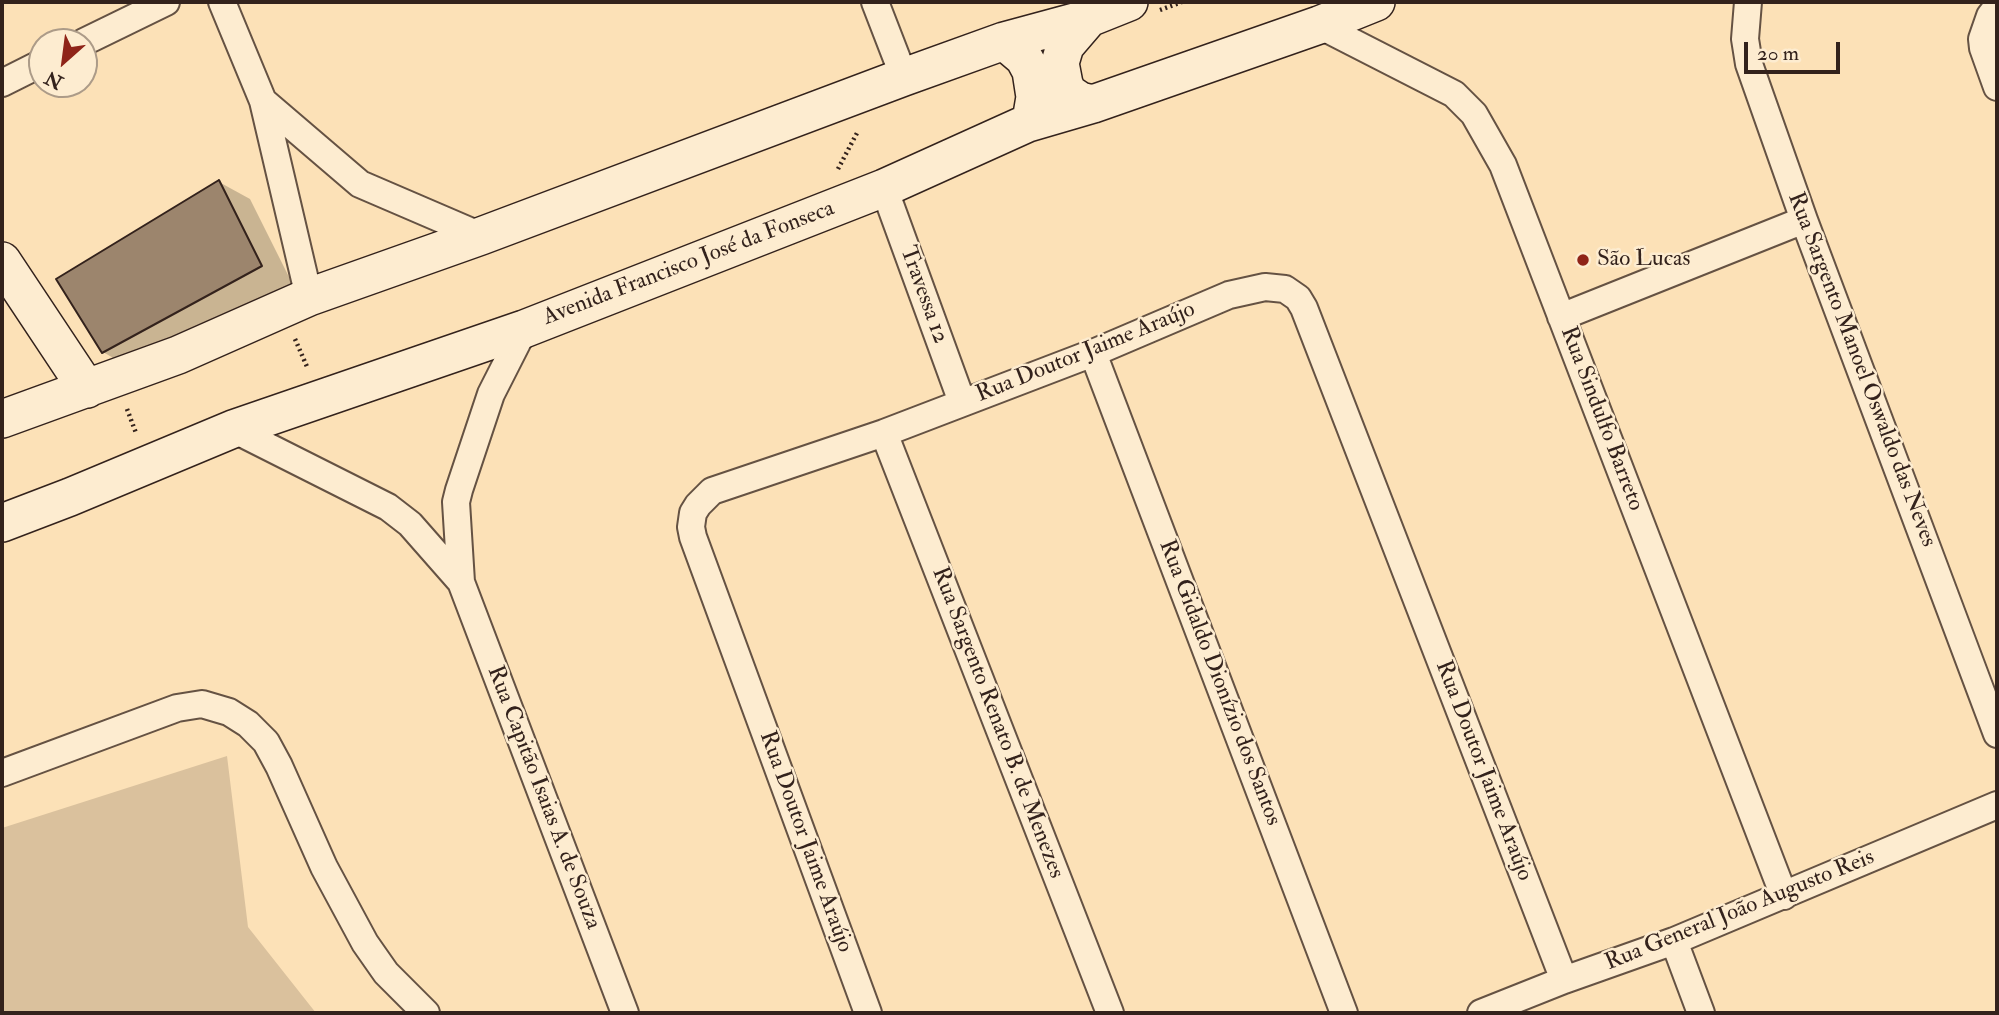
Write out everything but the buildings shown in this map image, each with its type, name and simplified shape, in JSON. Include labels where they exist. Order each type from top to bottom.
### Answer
[{"type":"main road","points":[[2,419],[178,355],[296,303],[852,97],[1004,41],[1089,18],[1129,2]]},
{"type":"main road","name":"Avenida Francisco José da Fonseca","points":[[2,523],[233,429],[524,328],[884,188],[1028,124],[1319,25],[1376,2]]},
{"type":"main road","points":[[1089,18],[1065,46],[1060,63],[1068,93],[1080,101],[1093,104]]},
{"type":"main road","points":[[1004,41],[1024,58],[1031,71],[1035,97],[1028,124]]},
{"type":"main road","points":[[2,261],[99,384]]},
{"type":"street","points":[[98,36],[166,2]]},
{"type":"street","points":[[222,2],[263,101],[296,303]]},
{"type":"street","points":[[875,2],[904,78]]},
{"type":"street","name":"Rua Sargento Manoel Oswaldo das Neves","points":[[1748,2],[1745,39],[1749,64],[1804,219],[1997,734]]},
{"type":"street","points":[[1997,7],[1990,16],[1982,39],[1997,87]]},
{"type":"street","name":"Rua Sindulfo Barreto","points":[[1319,25],[1454,94],[1474,114],[1503,165],[1784,896]]},
{"type":"street","points":[[2,83],[28,70]]},
{"type":"street","points":[[263,101],[360,184],[481,236]]},
{"type":"street","name":"Travessa 12","points":[[884,188],[962,402]]},
{"type":"street","points":[[1561,317],[1804,219]]},
{"type":"street","name":"Rua Doutor Jaime Araújo","points":[[867,1013],[693,537],[693,513],[712,491],[884,433],[1093,353],[1229,295],[1265,287],[1285,289],[1298,298],[1309,321],[1564,980]]},
{"type":"street","name":"Rua Capitão Isaias A. de Souza","points":[[524,328],[491,394],[458,490],[456,502],[461,582],[625,1013]]},
{"type":"street","name":"Rua Gidaldo Dionízio dos Santos","points":[[1093,353],[1344,1013]]},
{"type":"street","name":"Rua Capitão Isaias A. de Souza","points":[[233,429],[388,507],[410,524],[461,582]]},
{"type":"street","name":"Rua Sargento Renato B. de Menezes","points":[[884,433],[1110,1013]]},
{"type":"street","points":[[2,773],[177,708],[202,704],[229,712],[248,724],[266,743],[324,867],[365,943],[386,973],[426,1013]]},
{"type":"street","name":"Rua General João Augusto Reis","points":[[1481,1013],[1675,941],[1997,806]]},
{"type":"street","points":[[1675,941],[1701,1013]]},
{"type":"path","points":[[836,206],[828,188],[862,123],[852,97]]},
{"type":"path","points":[[296,303],[320,399]]},
{"type":"path","points":[[99,384],[125,405],[150,464]]},
{"type":"shaded area","points":[[227,756],[248,927],[316,1013],[2,1013],[2,828]]},
{"type":"place","name":"São Lucas","points":[[1583,260]]}]
